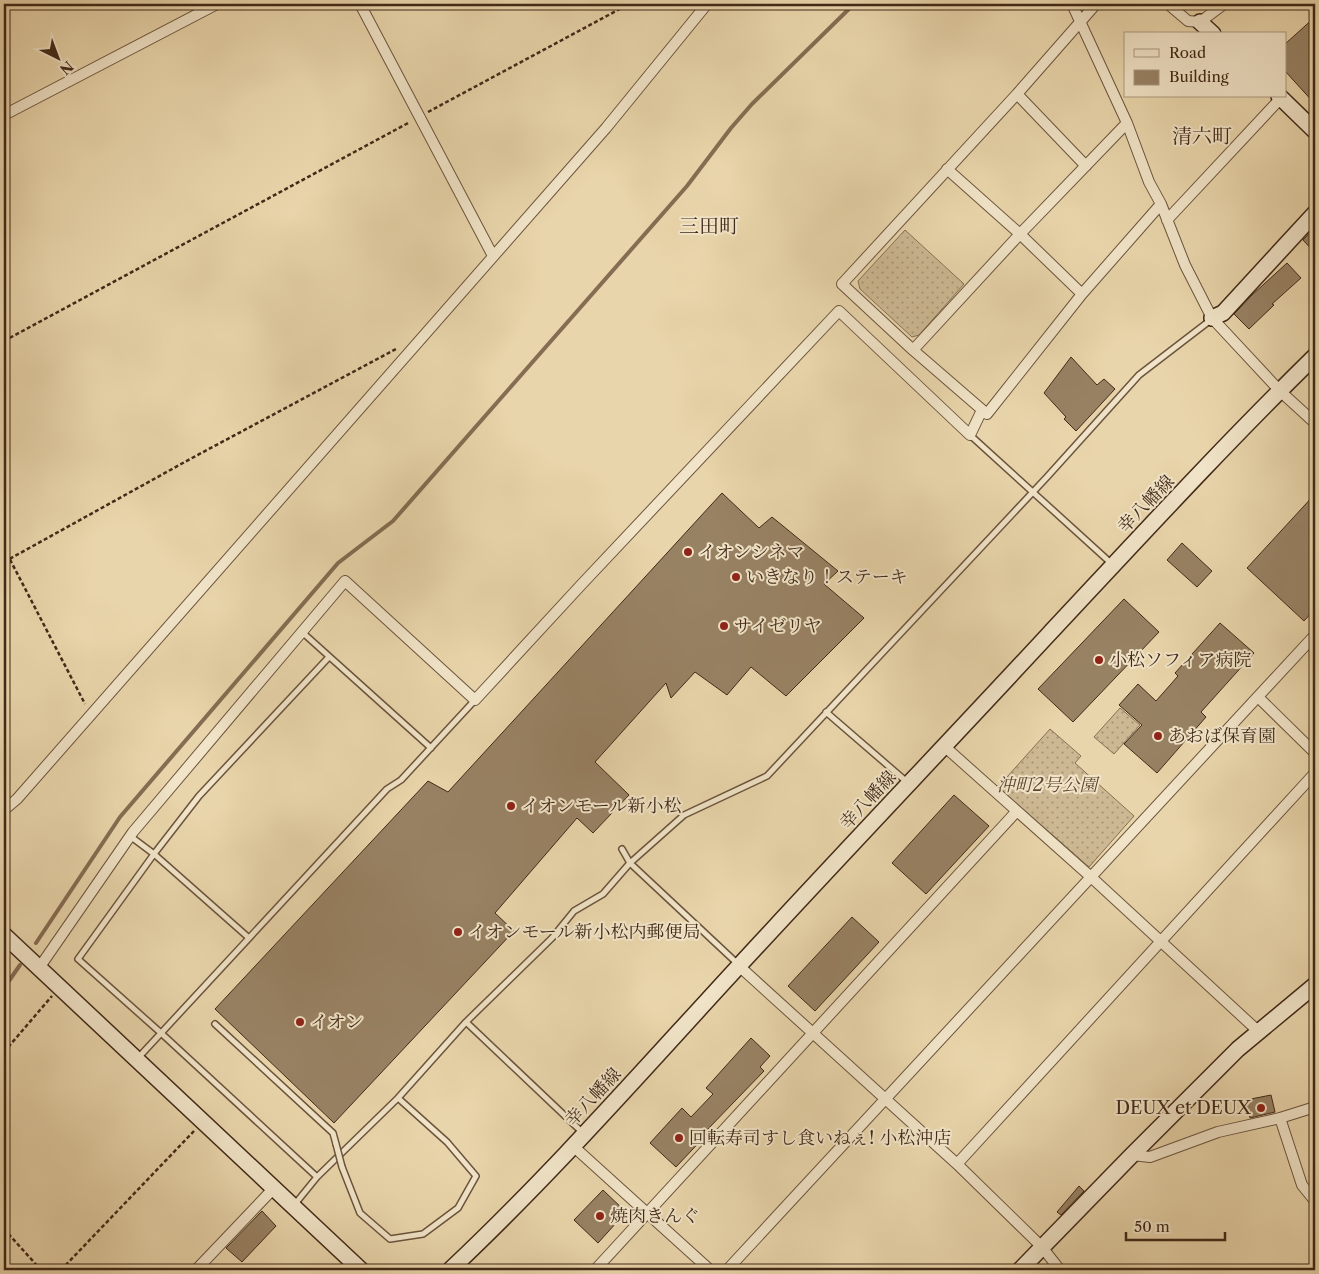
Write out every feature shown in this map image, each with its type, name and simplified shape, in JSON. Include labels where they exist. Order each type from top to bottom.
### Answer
[{"type":"street","points":[[4,115],[218,4]]},
{"type":"street","points":[[360,4],[493,256]]},
{"type":"street","points":[[4,810],[17,798],[606,128],[707,4]]},
{"type":"street","points":[[1072,4],[1127,123],[1149,182],[1161,204],[1185,265],[1212,318],[1280,390],[1315,423]]},
{"type":"street","points":[[1096,4],[1017,94],[842,284],[987,414],[1082,294],[1161,204]]},
{"type":"street","points":[[1168,4],[1188,21],[1200,22],[1211,32]]},
{"type":"street","points":[[1200,22],[1224,4]]},
{"type":"street","points":[[1017,94],[1086,166]]},
{"type":"street","points":[[1167,220],[1279,98]]},
{"type":"street","points":[[1281,98],[1315,131]]},
{"type":"street","points":[[914,350],[1020,234],[1127,123]]},
{"type":"street","points":[[947,169],[1020,234],[1082,294]]},
{"type":"street","points":[[1212,318],[1223,312],[1315,213]]},
{"type":"street","points":[[39,968],[130,836],[345,581],[475,700],[839,311],[970,435],[982,410]]},
{"type":"street","name":"幸八幡線","points":[[450,1270],[499,1224],[574,1146],[944,746],[1280,390],[1315,356]]},
{"type":"street","points":[[727,1270],[1315,635]]},
{"type":"street","points":[[1258,697],[1315,753]]},
{"type":"street","points":[[944,746],[1091,877],[1258,1031]]},
{"type":"street","points":[[957,1164],[1315,773]]},
{"type":"street","points":[[595,1270],[814,1034],[1016,812]]},
{"type":"street","points":[[4,936],[361,1270]]},
{"type":"street","points":[[739,966],[957,1164],[1042,1247],[1060,1270]]},
{"type":"street","points":[[1020,1270],[1132,1155],[1258,1031],[1315,985]]},
{"type":"street","points":[[1132,1155],[1150,1157],[1218,1132],[1280,1118],[1315,1107]]},
{"type":"street","points":[[1280,1118],[1302,1185],[1315,1202]]},
{"type":"street","points":[[574,1146],[710,1270]]},
{"type":"street","points":[[196,1270],[273,1189]]},
{"type":"lane","points":[[293,1207],[317,1177],[398,1098],[466,1022],[552,938],[574,911],[603,894],[630,863],[684,815],[767,776],[1139,375],[1212,318]]},
{"type":"lane","points":[[970,435],[1114,565]]},
{"type":"lane","points":[[302,632],[431,748]]},
{"type":"lane","points":[[317,1177],[78,959],[154,854],[199,796],[329,657]]},
{"type":"lane","points":[[137,1059],[387,789],[401,780],[475,700]]},
{"type":"lane","points":[[826,712],[909,784]]},
{"type":"lane","points":[[130,836],[154,854],[249,938]]},
{"type":"lane","points":[[622,849],[630,863],[739,966]]},
{"type":"lane","points":[[466,1022],[584,1134]]},
{"type":"lane","points":[[215,1024],[333,1133],[342,1167],[360,1213],[390,1239],[423,1234],[458,1208],[476,1176],[447,1142],[398,1098]]},
{"type":"path","points":[[4,341],[630,4]]},
{"type":"path","points":[[4,562],[399,347]]},
{"type":"path","points":[[4,548],[90,715]]},
{"type":"path","points":[[4,1052],[60,987]]},
{"type":"path","points":[[61,1270],[203,1121]]},
{"type":"path","points":[[4,1229],[41,1270]]},
{"type":"green space","points":[[905,230],[964,284],[919,335],[912,337],[860,289],[858,281]]},
{"type":"green space","points":[[1120,708],[1140,725],[1114,754],[1094,737]]},
{"type":"green space","name":"沖町2号公園","points":[[1050,729],[1081,756],[1075,763],[1134,816],[1089,867],[998,787]]},
{"type":"building","points":[[1315,17],[1315,104],[1286,72],[1286,43]]},
{"type":"building","points":[[1315,227],[1315,253],[1303,240]]},
{"type":"building","points":[[1287,263],[1301,278],[1272,304],[1274,305],[1249,329],[1234,314]]},
{"type":"building","points":[[1071,357],[1097,385],[1104,379],[1115,389],[1076,431],[1044,393]]},
{"type":"building","name":"イオンモール新小松","points":[[722,493],[759,528],[772,517],[838,571],[824,584],[864,618],[786,696],[751,667],[727,695],[695,672],[671,698],[666,683],[595,762],[629,795],[593,833],[577,818],[495,913],[514,931],[334,1123],[215,1009],[428,781],[448,792]]},
{"type":"building","points":[[1315,494],[1315,609],[1304,621],[1247,568]]},
{"type":"building","points":[[1182,543],[1212,571],[1197,587],[1167,560]]},
{"type":"building","name":"小松ソフィア病院","points":[[1124,599],[1159,632],[1073,722],[1038,689]]},
{"type":"building","points":[[1220,623],[1254,653],[1201,712],[1206,717],[1157,773],[1124,744],[1142,725],[1119,705],[1138,684],[1156,701],[1178,676],[1175,673]]},
{"type":"building","points":[[954,795],[989,826],[926,894],[892,863]]},
{"type":"building","points":[[852,917],[879,942],[815,1011],[788,986]]},
{"type":"building","points":[[751,1038],[770,1056],[760,1067],[764,1071],[706,1131],[708,1133],[676,1167],[650,1143],[682,1108],[691,1117],[713,1094],[706,1088]]},
{"type":"building","name":"DEUX et DEUX","points":[[1271,1095],[1275,1112],[1250,1118],[1246,1100]]},
{"type":"building","points":[[1079,1186],[1084,1191],[1061,1215],[1057,1212]]},
{"type":"building","name":"焼肉きんぐ","points":[[603,1190],[626,1212],[598,1243],[574,1220]]},
{"type":"building","points":[[262,1211],[276,1226],[242,1262],[226,1248]]},
{"type":"waterway","points":[[36,943],[120,817],[338,563],[393,521],[687,186],[731,128],[752,104],[854,4]]},
{"type":"waterway","points":[[4,988],[20,965]]},
{"type":"place","name":"イオンシネマ","points":[[688,552]]},
{"type":"place","name":"いきなり！ステーキ","points":[[736,577]]},
{"type":"place","name":"サイゼリヤ","points":[[724,626]]},
{"type":"place","name":"小松ソフィア病院","points":[[1099,660]]},
{"type":"place","name":"あおば保育園","points":[[1158,736]]},
{"type":"place","name":"イオンモール新小松","points":[[511,806]]},
{"type":"place","name":"イオンモール新小松内郵便局","points":[[458,932]]},
{"type":"place","name":"イオン","points":[[300,1022]]},
{"type":"place","name":"DEUX et DEUX","points":[[1261,1108]]},
{"type":"place","name":"回転寿司すし食いねぇ! 小松沖店","points":[[679,1138]]},
{"type":"place","name":"焼肉きんぐ","points":[[600,1216]]},
{"type":"district","name":"清六町","points":[[1202,136]]},
{"type":"district","name":"三田町","points":[[709,226]]}]
